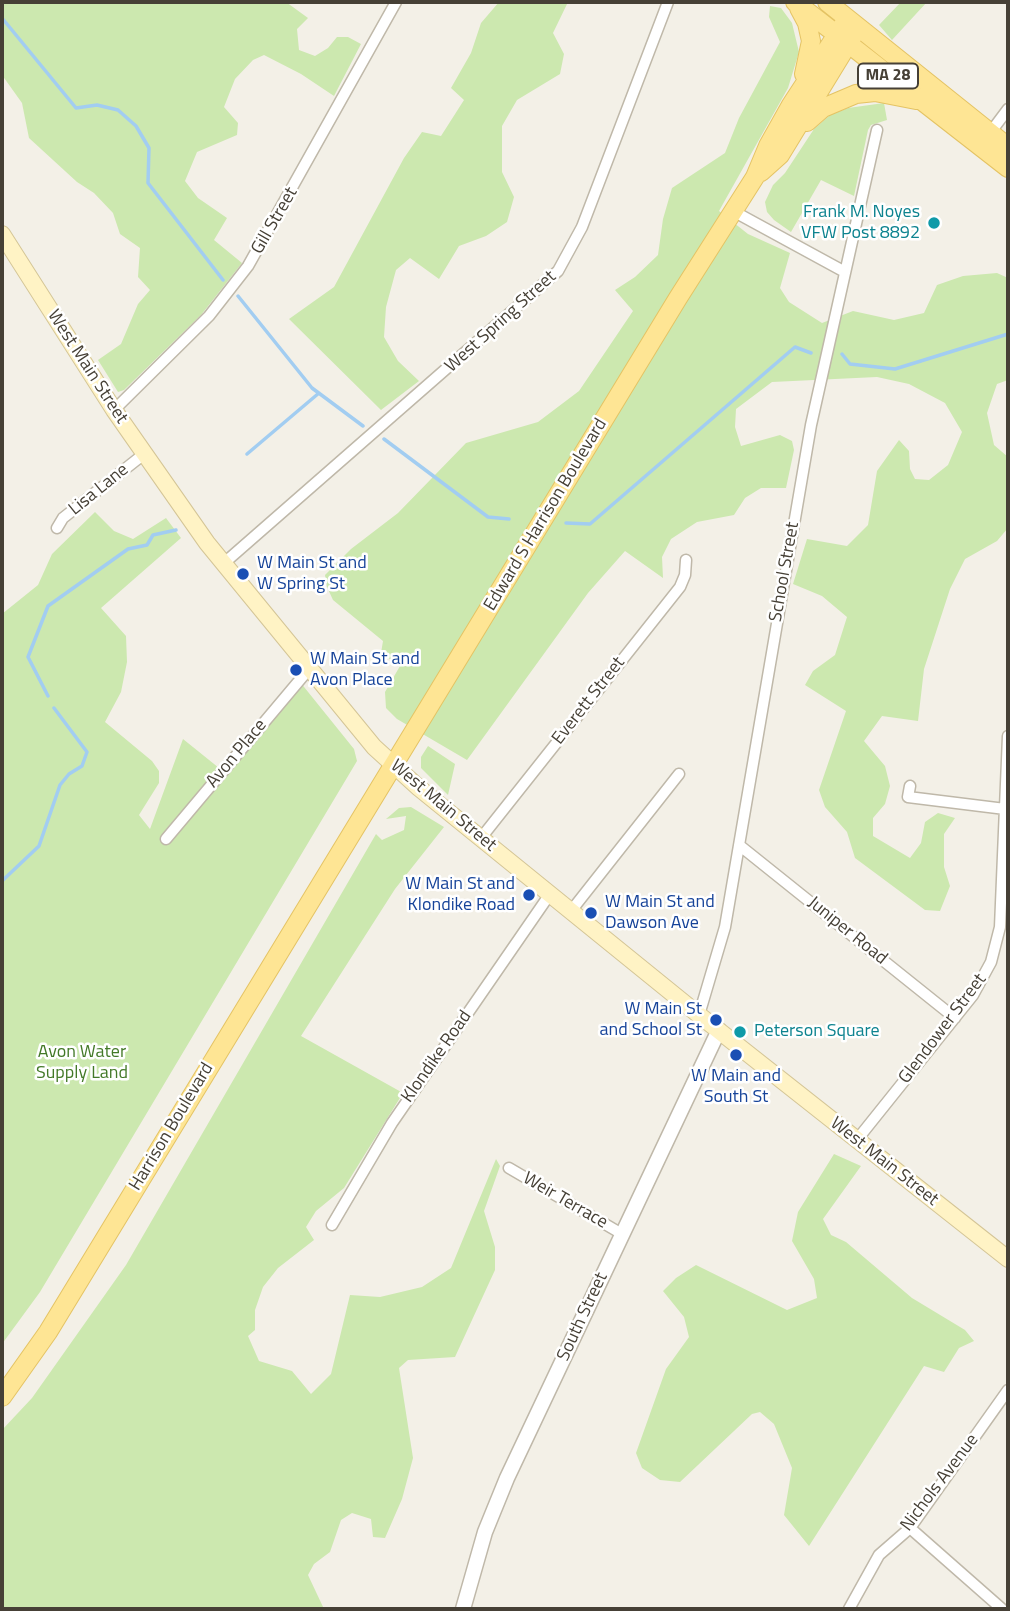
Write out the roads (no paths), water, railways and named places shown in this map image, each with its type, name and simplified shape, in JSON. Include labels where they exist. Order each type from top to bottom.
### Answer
[{"type":"main road","name":"MA 28","points":[[795,2],[1008,168]]},
{"type":"main road","points":[[792,105],[807,68],[811,41],[807,23],[795,2]]},
{"type":"main road","name":"MA 28","points":[[827,2],[1008,147]]},
{"type":"main road","name":"Edward S Harrison Boulevard","points":[[340,855],[755,177],[768,146],[792,105],[853,23]]},
{"type":"main road","name":"Edward S Harrison Boulevard","points":[[755,177],[780,155],[841,38]]},
{"type":"main road","points":[[780,155],[814,115],[838,99],[875,92],[920,102]]},
{"type":"main road","name":"West Main Street","points":[[2,234],[8,256],[223,565],[394,767],[856,1141],[1008,1259]]},
{"type":"main road","name":"Harrison Boulevard","points":[[2,1398],[48,1332],[340,855]]},
{"type":"street","name":"Gill Street","points":[[114,410],[209,316],[248,266],[396,2]]},
{"type":"street","name":"West Spring Street","points":[[223,565],[558,271],[582,227],[668,2]]},
{"type":"street","points":[[990,133],[1008,109]]},
{"type":"street","name":"School Street","points":[[699,1015],[721,949],[787,558],[877,130]]},
{"type":"street","points":[[733,211],[845,272]]},
{"type":"street","name":"Lisa Lane","points":[[57,528],[63,518],[144,454]]},
{"type":"street","name":"Everett Street","points":[[481,838],[680,587],[685,575],[686,560]]},
{"type":"street","name":"Avon Place","points":[[166,839],[309,669]]},
{"type":"street","name":"Glendower Street","points":[[856,1141],[955,1018],[983,978],[997,946],[1008,736]]},
{"type":"street","points":[[571,911],[679,774]]},
{"type":"street","points":[[910,786],[908,797],[1005,809]]},
{"type":"street","name":"Juniper Road","points":[[739,845],[955,1018]]},
{"type":"street","name":"Klondike Road","points":[[332,1225],[392,1122],[550,894]]},
{"type":"street","name":"South Street","points":[[463,1609],[491,1514],[719,1030]]},
{"type":"street","name":"Weir Terrace","points":[[509,1168],[622,1234]]},
{"type":"street","name":"Nichols Avenue","points":[[849,1609],[879,1555],[911,1528],[1008,1390]]},
{"type":"street","points":[[911,1528],[1002,1609]]},
{"type":"waterway","points":[[2,18],[76,108],[97,105],[118,110],[136,126],[149,148],[148,183],[223,280]]},
{"type":"waterway","points":[[238,296],[312,388],[363,426]]},
{"type":"waterway","points":[[842,354],[850,364],[895,369],[1008,334]]},
{"type":"waterway","points":[[566,523],[590,524],[795,347],[811,353]]},
{"type":"waterway","points":[[247,454],[319,393]]},
{"type":"waterway","points":[[384,439],[488,517],[509,519]]},
{"type":"waterway","points":[[48,696],[28,657],[48,606],[128,549],[147,545],[153,535],[176,530]]},
{"type":"waterway","points":[[2,881],[39,846],[60,785],[69,774],[82,766],[87,752],[54,708]]},
{"type":"place","name":"Frank M. Noyes VFW Post 8892","points":[[934,223]]},
{"type":"place","name":"W Main St and W Spring St","points":[[243,574]]},
{"type":"place","name":"W Main St and Avon Place","points":[[296,670]]},
{"type":"place","name":"W Main St and Klondike Road","points":[[529,895]]},
{"type":"place","name":"W Main St and Dawson Ave","points":[[591,913]]},
{"type":"place","name":"W Main St and School St","points":[[716,1020]]},
{"type":"place","name":"Peterson Square","points":[[740,1032]]},
{"type":"place","name":"W Main and South St","points":[[736,1055]]},
{"type":"park label","name":"Avon Water Supply Land","points":[[82,1063]]}]
